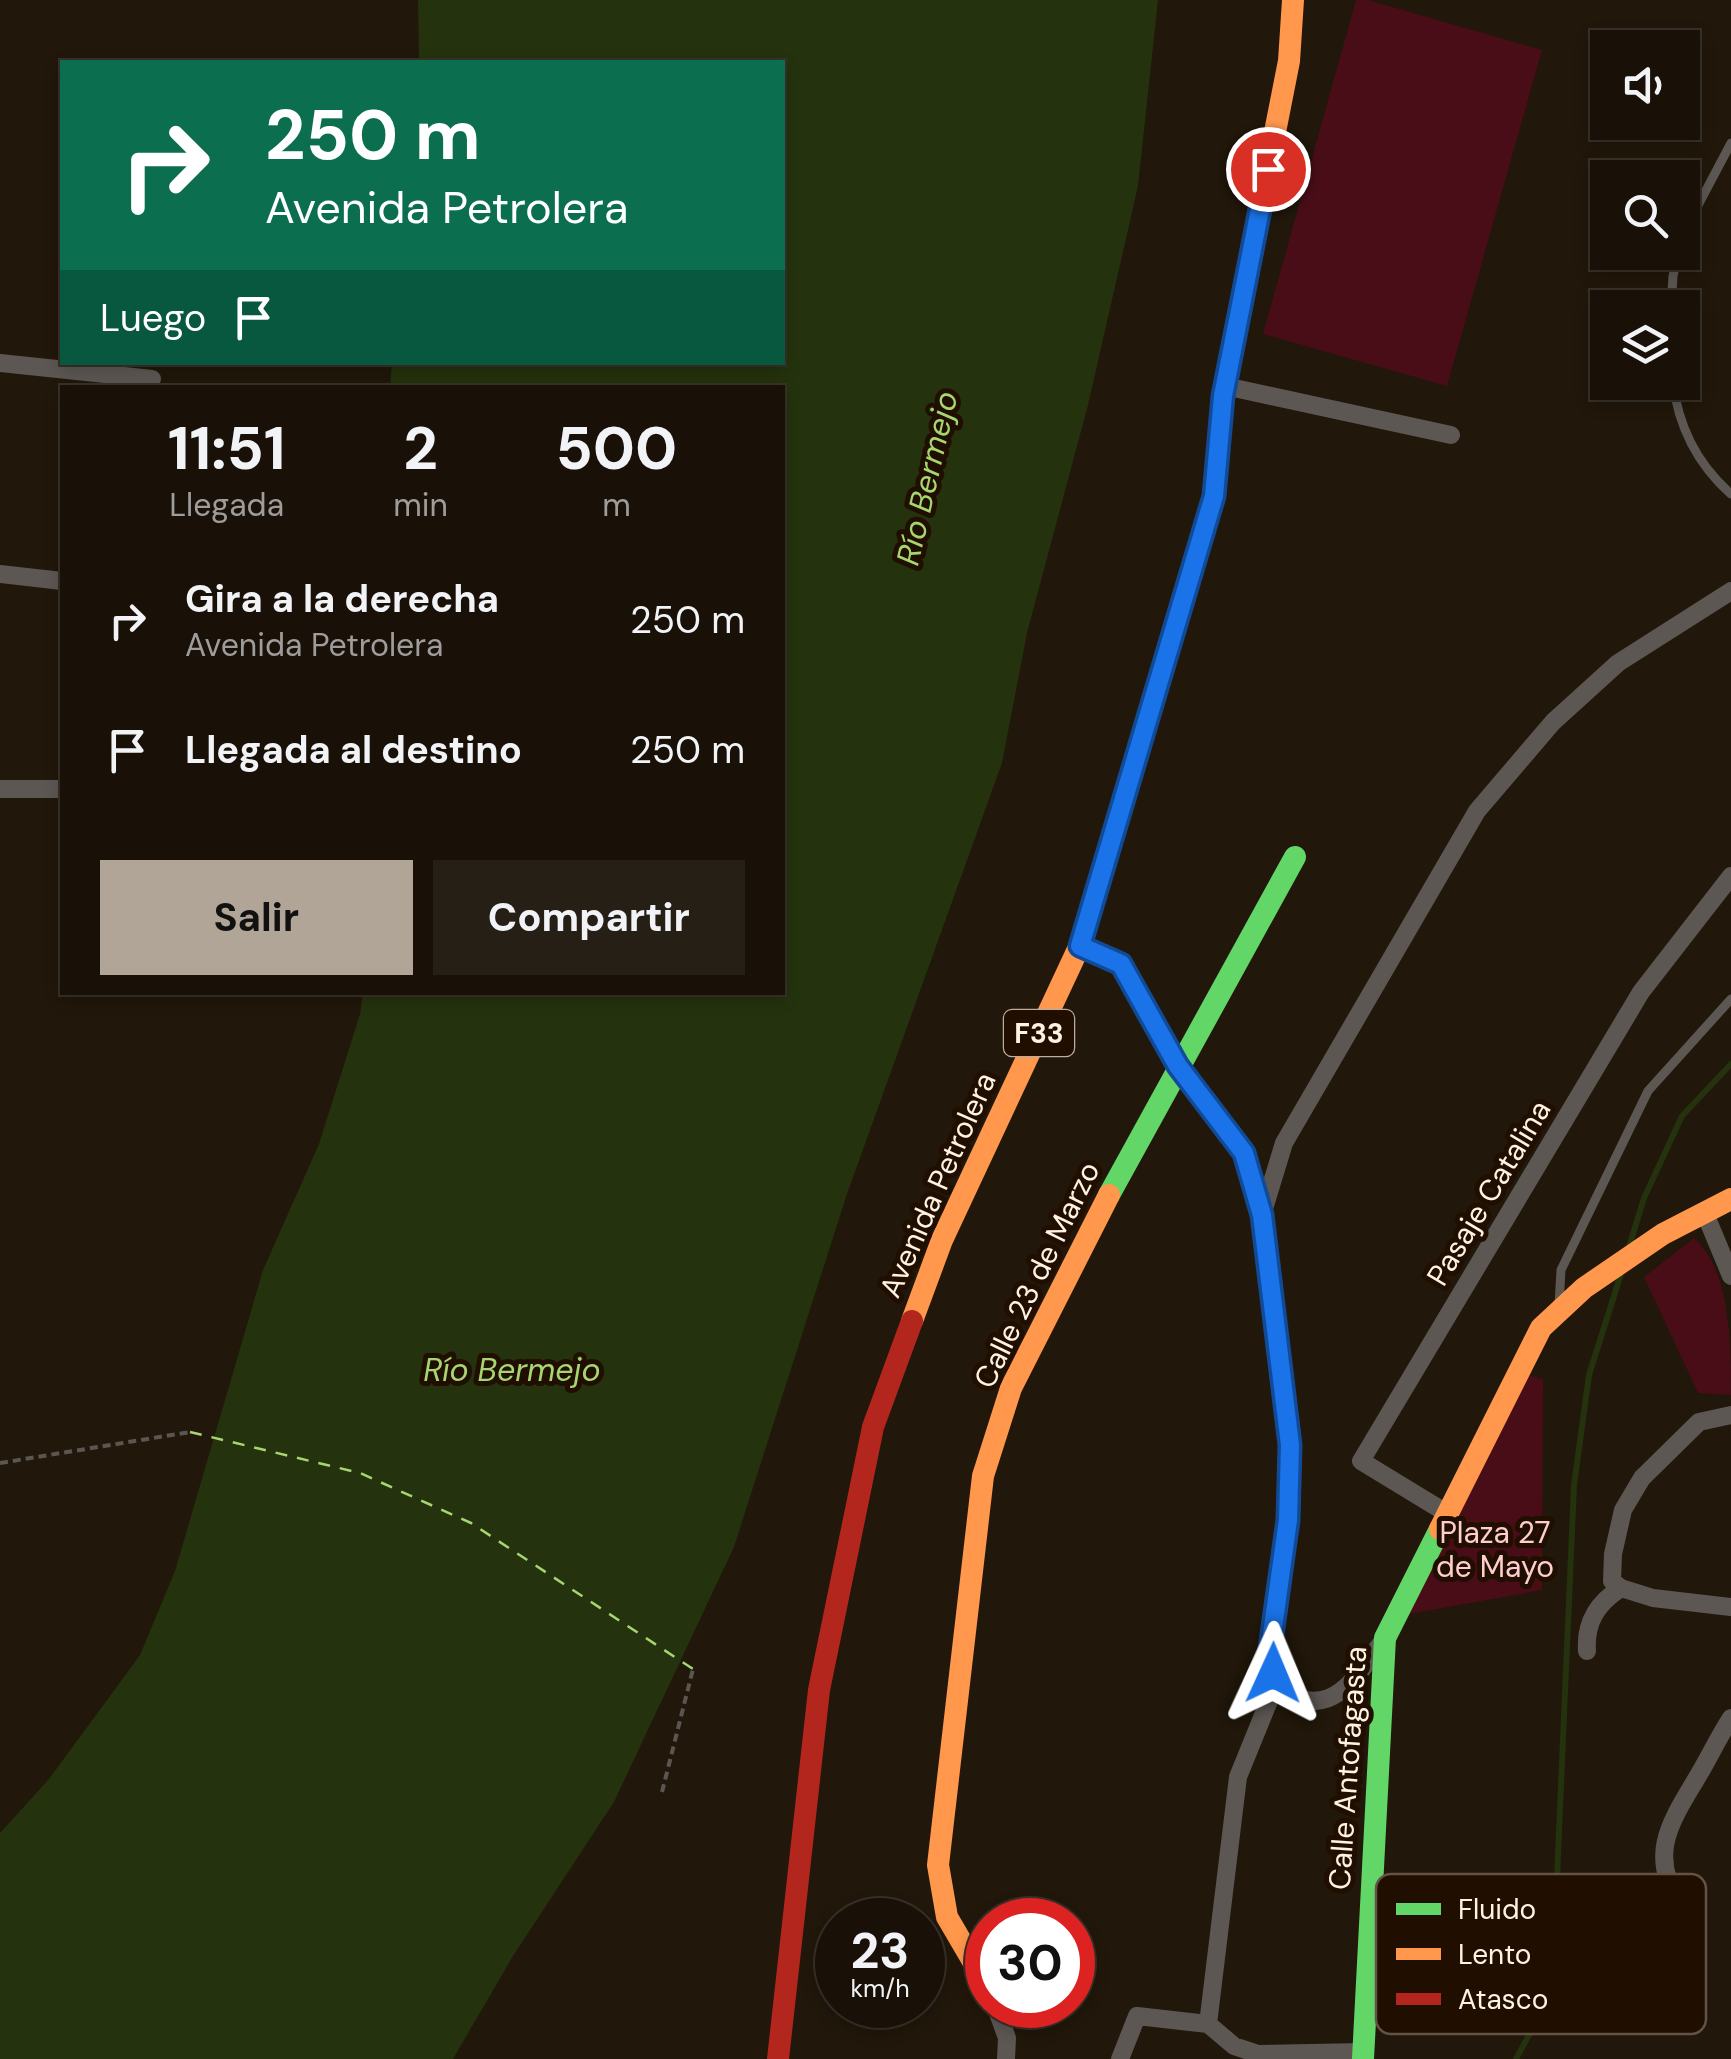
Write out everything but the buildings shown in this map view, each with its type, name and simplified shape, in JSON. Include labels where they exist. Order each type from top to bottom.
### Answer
[{"type":"main road","name":"Avenida Petrolera","points":[[778,2059],[818,1690],[873,1427],[942,1240],[1080,946],[1214,496],[1225,386],[1289,61],[1293,0]]},
{"type":"main road","name":"Calle 23 de Marzo","points":[[965,1947],[947,1917],[938,1865],[983,1476],[1011,1388],[1042,1322],[1178,1066],[1296,858]]},
{"type":"main road","name":"Calle Antofagasta","points":[[1364,2056],[1385,1638],[1541,1328],[1584,1288],[1663,1234],[1731,1199]]},
{"type":"street","points":[[0,363],[152,376]]},
{"type":"street","points":[[1225,386],[1451,435]]},
{"type":"street","points":[[0,574],[60,581]]},
{"type":"street","points":[[1262,1215],[1284,1143],[1477,811],[1554,722],[1618,663],[1731,590]]},
{"type":"street","points":[[0,789],[60,789]]},
{"type":"street","name":"Pasaje Catalina","points":[[1448,1514],[1362,1460],[1641,992],[1731,876]]},
{"type":"street","points":[[1080,946],[1121,964],[1178,1066],[1244,1153],[1262,1215],[1290,1445],[1288,1520],[1269,1656],[1277,1681],[1304,1700],[1334,1697],[1343,1692],[1385,1638]]},
{"type":"street","points":[[1704,1211],[1731,1276]]},
{"type":"street","points":[[1731,1415],[1699,1422],[1642,1478],[1623,1510],[1612,1580],[1620,1588],[1653,1598],[1731,1607]]},
{"type":"street","points":[[1586,1652],[1586,1635],[1594,1613],[1620,1588]]},
{"type":"street","points":[[1208,2024],[1238,1777],[1277,1681]]},
{"type":"street","points":[[1666,1874],[1666,1834],[1678,1804],[1731,1718]]},
{"type":"street","points":[[1120,2059],[1137,2016],[1208,2024],[1234,2046],[1258,2054],[1364,2056]]},
{"type":"street","points":[[1004,2028],[1006,2059]]},
{"type":"lane","points":[[1700,201],[1731,142]]},
{"type":"lane","points":[[1675,400],[1694,450],[1714,479],[1731,494]]},
{"type":"lane","points":[[1558,1312],[1561,1270],[1648,1091],[1731,1000]]},
{"type":"path","points":[[0,1463],[190,1432]]},
{"type":"path","points":[[662,1792],[693,1669]]},
{"type":"green space","points":[[1356,0],[1368,0],[1542,50],[1447,386],[1263,334]]},
{"type":"green space","points":[[1694,1238],[1706,1252],[1722,1289],[1729,1332],[1731,1395],[1698,1393],[1644,1277]]},
{"type":"green space","name":"Plaza 27 de Mayo","points":[[1528,1375],[1543,1379],[1542,1590],[1409,1614]]},
{"type":"water","name":"Río Bermejo","points":[[418,0],[1158,0],[1138,186],[1088,405],[1027,633],[1002,763],[847,1194],[734,1547],[614,1802],[513,1956],[453,2059],[0,2059],[0,1833],[49,1779],[140,1655],[175,1571],[263,1270],[319,1144],[363,995],[785,995],[785,385],[390,385],[392,365],[785,365],[785,60],[419,60]]},
{"type":"waterway","points":[[1629,1247],[1644,1198],[1682,1116],[1731,1064]]},
{"type":"waterway","points":[[1557,1874],[1574,1485],[1589,1375],[1621,1274]]},
{"type":"waterway","points":[[1516,2059],[1530,2034]]},
{"type":"ferry route","points":[[190,1432],[360,1473],[471,1523],[693,1669]]},
{"type":"traffic: fast","points":[[1109,1195],[1295,857]]},
{"type":"traffic: fast","points":[[1363,2059],[1385,1638],[1440,1529]]},
{"type":"traffic: slow","points":[[1246,279],[1289,61],[1293,0]]},
{"type":"traffic: slow","points":[[912,1321],[942,1240],[1080,945],[1154,696]]},
{"type":"traffic: slow","points":[[965,1948],[947,1917],[938,1865],[983,1476],[1011,1388],[1109,1195]]},
{"type":"traffic: slow","points":[[1440,1529],[1541,1328],[1584,1288],[1663,1234],[1731,1199]]},
{"type":"traffic: jam","points":[[1154,696],[1214,496],[1223,395],[1246,279]]},
{"type":"traffic: jam","points":[[778,2059],[819,1690],[873,1427],[912,1321]]},
{"type":"route","points":[[1268,169],[1223,396],[1214,496],[1080,946],[1121,964],[1178,1066],[1244,1153],[1262,1215],[1290,1445],[1288,1520],[1269,1656],[1273,1673]]}]
